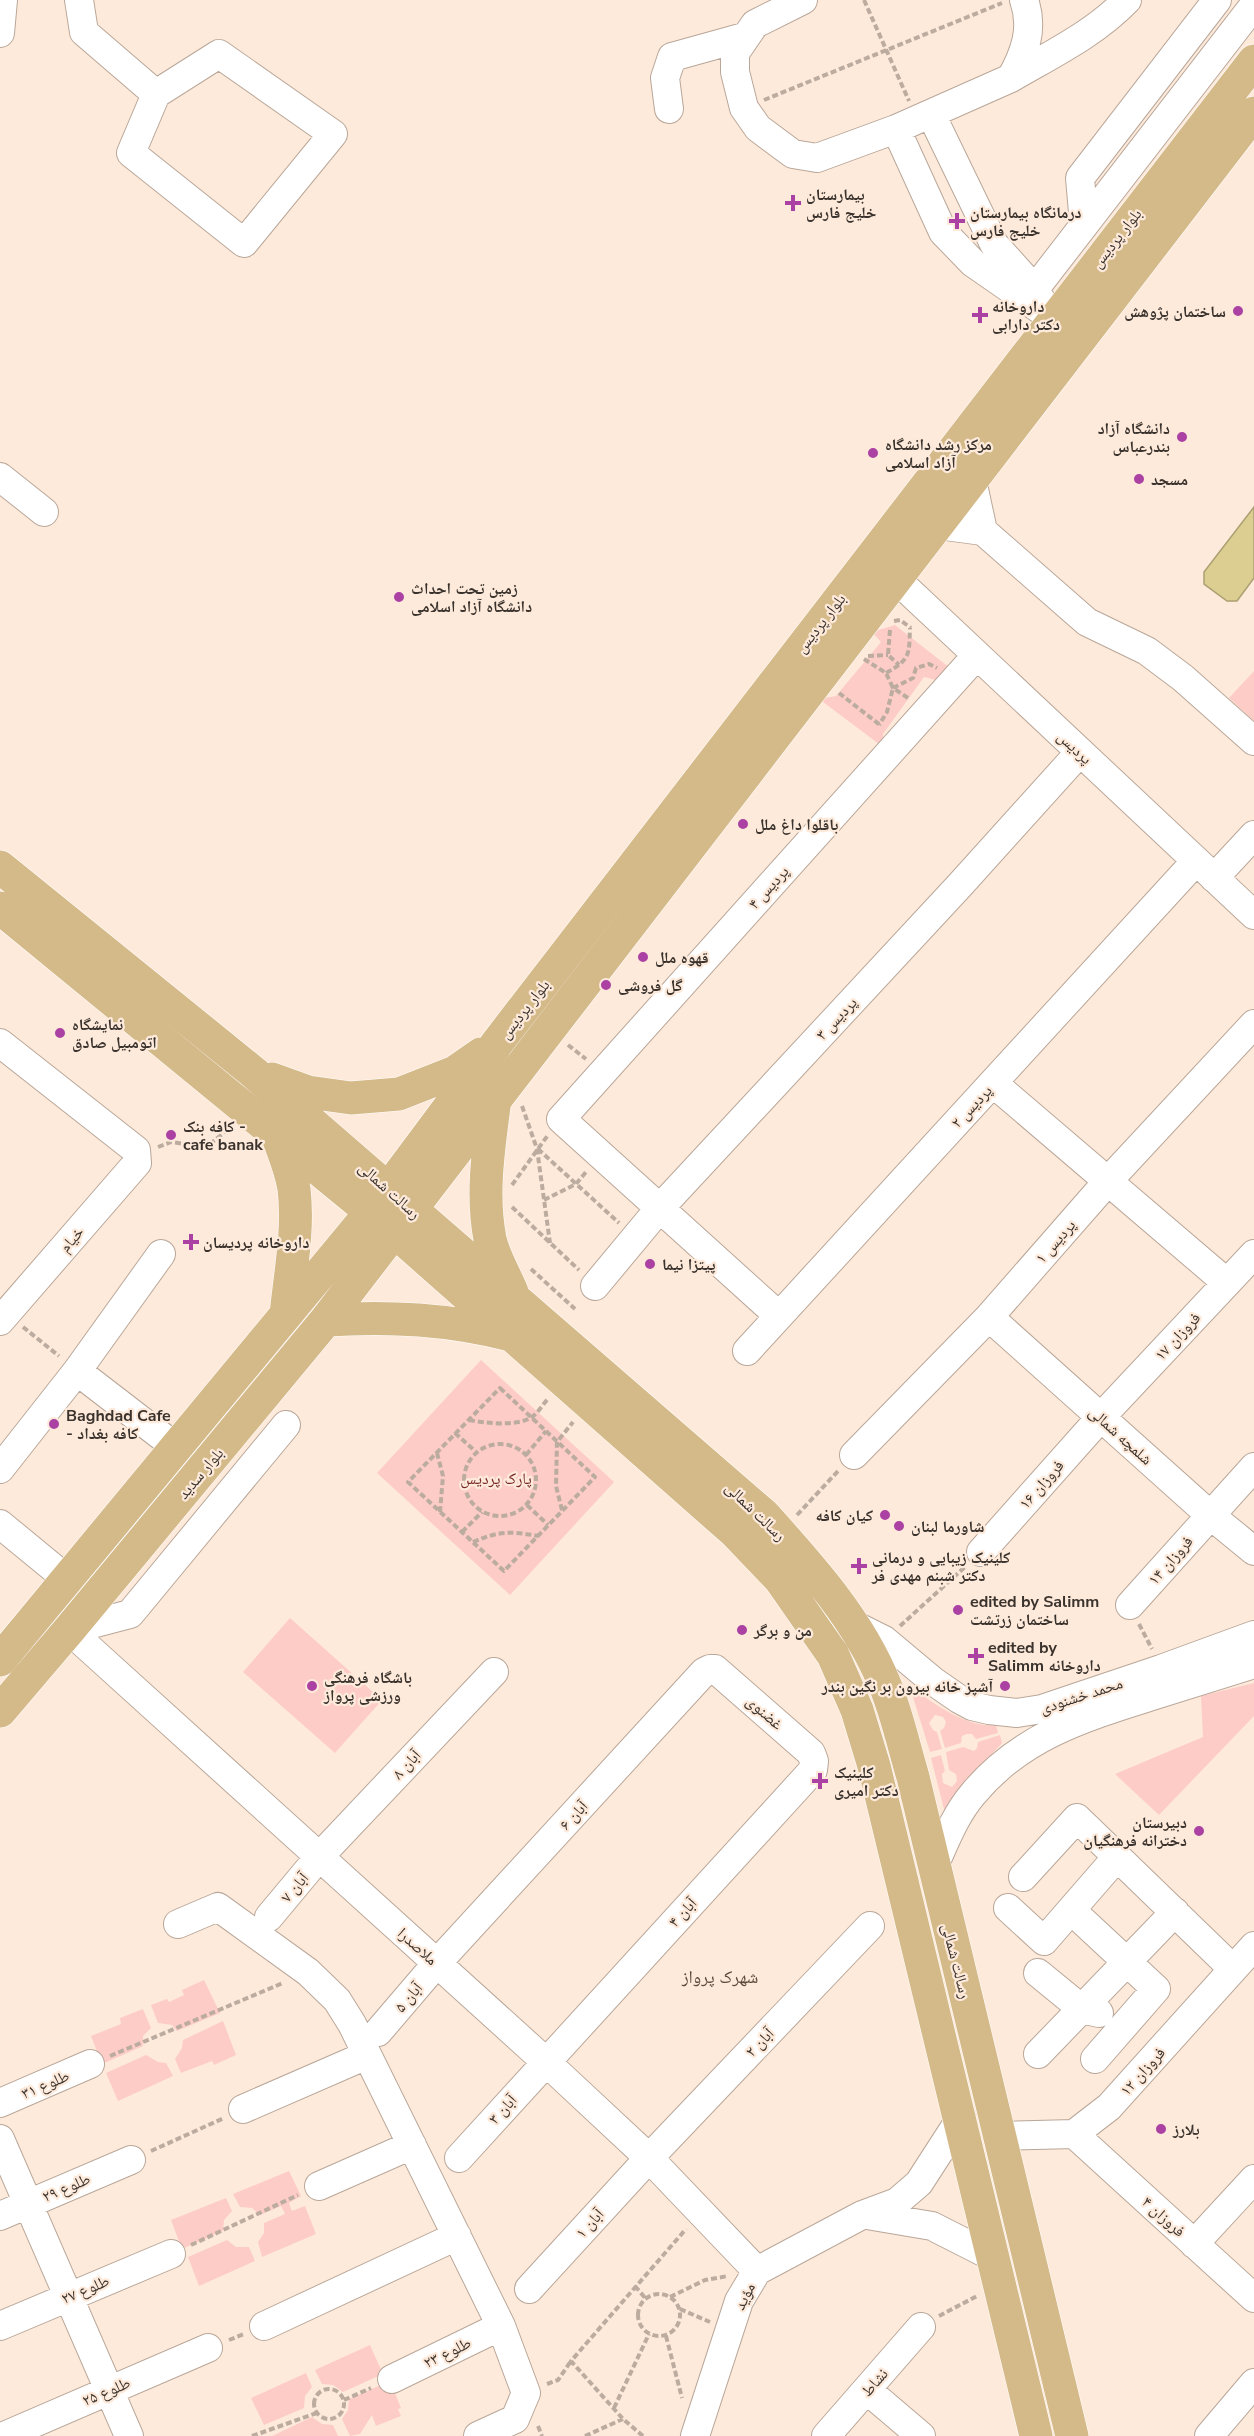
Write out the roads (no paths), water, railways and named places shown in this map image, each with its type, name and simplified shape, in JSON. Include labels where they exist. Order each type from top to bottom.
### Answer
[{"type":"main road","name":"بلوار پردیس","points":[[391,1210],[497,1043],[1254,61]]},
{"type":"main road","name":"بلوار پردیس","points":[[391,1210],[495,1099],[1254,112]]},
{"type":"main road","name":"رسالت شمالی","points":[[0,867],[253,1072],[329,1158],[466,1275],[515,1336],[736,1533],[780,1579],[833,1655],[857,1710],[874,1766],[961,2118],[1036,2436]]},
{"type":"main road","name":"رسالت شمالی","points":[[0,908],[277,1135],[329,1158]]},
{"type":"main road","points":[[524,1008],[549,1030]]},
{"type":"main road","points":[[253,1072],[308,1092],[351,1098],[399,1094],[455,1072],[497,1043]]},
{"type":"main road","points":[[495,1099],[494,1190],[485,1200],[491,1241],[514,1299]]},
{"type":"main road","points":[[277,1135],[288,1162],[294,1189],[294,1232],[286,1315]]},
{"type":"main road","name":"بلوار سدید","points":[[0,1660],[324,1269],[391,1210]]},
{"type":"main road","name":"بلوار سدید","points":[[0,1711],[326,1320],[349,1290],[391,1210]]},
{"type":"main road","points":[[324,1269],[349,1290]]},
{"type":"main road","name":"رسالت شمالی","points":[[466,1275],[564,1321],[764,1515],[808,1564],[854,1625],[885,1685],[913,1777],[1072,2436]]},
{"type":"main road","points":[[326,1320],[396,1317],[458,1324],[515,1336]]},
{"type":"street","points":[[0,33],[3,0]]},
{"type":"street","points":[[79,0],[84,32],[156,94]]},
{"type":"street","points":[[803,0],[755,24],[735,53],[735,72],[744,108],[758,129],[793,154],[817,158],[915,121],[1011,78],[1083,37],[1127,0]]},
{"type":"street","points":[[1084,224],[1080,178],[1217,0]]},
{"type":"street","points":[[1034,290],[1254,5]]},
{"type":"street","points":[[1027,12],[1047,31],[1083,37]]},
{"type":"street","points":[[1011,78],[1021,60],[1027,12]]},
{"type":"street","points":[[669,109],[665,78],[672,57],[744,37]]},
{"type":"street","points":[[219,54],[333,134],[243,243],[130,153],[156,94],[219,54]]},
{"type":"street","points":[[915,121],[943,232],[973,263],[1054,319]]},
{"type":"street","points":[[915,121],[994,244],[1034,290],[1054,319]]},
{"type":"street","points":[[0,477],[44,512]]},
{"type":"street","points":[[972,480],[983,531]]},
{"type":"street","points":[[938,525],[983,531],[1087,622],[1147,651],[1183,678],[1254,741]]},
{"type":"street","name":"پردیس","points":[[896,579],[1254,915]]},
{"type":"street","name":"پردیس ۴","points":[[658,1209],[561,1119],[889,733],[977,655]]},
{"type":"street","name":"پردیس ۳","points":[[595,1286],[658,1209],[960,885],[1080,752]]},
{"type":"street","name":"پردیس ۲","points":[[747,1351],[993,1083],[1205,869],[1254,835]]},
{"type":"street","name":"پردیس ۱","points":[[854,1455],[989,1317],[1108,1182],[1254,1024]]},
{"type":"street","name":"خیام","points":[[2,1051],[136,1150],[138,1156],[137,1163],[2,1315]]},
{"type":"street","points":[[993,1083],[1227,1283]]},
{"type":"street","points":[[658,1209],[779,1316]]},
{"type":"street","points":[[0,1469],[77,1371],[161,1254]]},
{"type":"street","name":"فروزان ۱۷","points":[[1101,1417],[1254,1254]]},
{"type":"street","name":"شلمچه شمالی","points":[[989,1317],[1210,1515],[1254,1551]]},
{"type":"street","points":[[77,1371],[177,1448]]},
{"type":"street","name":"فروزان ۱۶","points":[[981,1552],[1101,1417]]},
{"type":"street","points":[[69,1630],[130,1614],[286,1425]]},
{"type":"street","points":[[224,1444],[251,1467]]},
{"type":"street","name":"فروزان ۱۴","points":[[1130,1605],[1254,1467]]},
{"type":"street","points":[[0,1524],[68,1580]]},
{"type":"street","name":"محمد خشنودی","points":[[854,1625],[884,1640],[933,1682],[958,1699],[980,1708],[1017,1713],[1042,1709],[1254,1635]]},
{"type":"street","name":"ملاصدرا","points":[[69,1630],[649,2157],[757,2271]]},
{"type":"street","name":"محمد خشنودی","points":[[934,1866],[960,1813],[972,1795],[993,1772],[1030,1743],[1057,1728],[1113,1708],[1254,1664]]},
{"type":"street","name":"غضنوی","points":[[710,1668],[716,1669],[811,1753],[814,1761]]},
{"type":"street","name":"آبان ۶","points":[[437,1963],[710,1668]]},
{"type":"street","name":"آبان ۸","points":[[319,1857],[494,1672]]},
{"type":"street","points":[[1017,1713],[1011,1726],[1015,1737],[1020,1741],[1030,1743]]},
{"type":"street","name":"آبان ۴","points":[[545,2061],[813,1770],[814,1761]]},
{"type":"street","points":[[1023,1877],[1077,1818],[1233,1969]]},
{"type":"street","name":"آبان ۷","points":[[269,1917],[319,1857]]},
{"type":"street","points":[[1008,1908],[1044,1941],[1117,1857]]},
{"type":"street","points":[[178,1924],[218,1907],[308,1972],[337,2001],[352,2024],[373,2044],[412,2145],[501,2326],[526,2393],[515,2419],[478,2436]]},
{"type":"street","points":[[1071,1910],[1156,1989],[1095,2059]]},
{"type":"street","points":[[1038,2054],[1175,1912]]},
{"type":"street","name":"آبان ۲","points":[[649,2157],[870,1926]]},
{"type":"street","name":"فروزان ۱۲","points":[[1074,2134],[1109,2107],[1254,1946]]},
{"type":"street","name":"آبان ۵","points":[[373,2044],[437,1963]]},
{"type":"street","points":[[1038,1974],[1082,2009],[1127,2020]]},
{"type":"street","points":[[243,2109],[373,2044]]},
{"type":"street","name":"آبان ۳","points":[[459,2157],[545,2061]]},
{"type":"street","name":"طلوع ۳۱","points":[[0,2103],[90,2064]]},
{"type":"street","name":"مؤید","points":[[695,2436],[739,2301],[757,2271],[862,2214],[897,2202],[919,2183],[961,2118]]},
{"type":"street","points":[[999,2136],[1074,2134]]},
{"type":"street","name":"فروزان ۴","points":[[1074,2134],[1254,2298]]},
{"type":"street","points":[[0,2139],[129,2436]]},
{"type":"street","points":[[319,2186],[412,2145]]},
{"type":"street","name":"آبان ۱","points":[[529,2289],[649,2157]]},
{"type":"street","name":"طلوع ۲۹","points":[[0,2216],[131,2160]]},
{"type":"street","points":[[1194,2244],[1254,2179]]},
{"type":"street","points":[[862,2214],[932,2226],[993,2257]]},
{"type":"street","points":[[264,2326],[457,2236]]},
{"type":"street","name":"طلوع ۲۷","points":[[0,2326],[171,2254]]},
{"type":"street","name":"طلوع ۲۳","points":[[392,2379],[501,2326]]},
{"type":"street","name":"نشاط","points":[[826,2436],[921,2326]]},
{"type":"street","name":"طلوع ۲۵","points":[[4,2436],[208,2348]]},
{"type":"street","points":[[1209,2436],[1254,2383]]},
{"type":"street","points":[[867,2390],[921,2436]]},
{"type":"place","name":"بیمارستان خلیج فارس","points":[[793,203]]},
{"type":"place","name":"درمانگاه بیمارستان خلیج فارس","points":[[957,221]]},
{"type":"place","name":"ساختمان پژوهش","points":[[1238,311]]},
{"type":"place","name":"داروخانه دکتر دارابی","points":[[980,315]]},
{"type":"place","name":"دانشگاه آزاد بندرعباس","points":[[1182,437]]},
{"type":"place","name":"مرکز رشد دانشگاه آزاد اسلامی","points":[[873,453]]},
{"type":"place","name":"مسجد","points":[[1139,479]]},
{"type":"place","name":"زمین تحت احداث دانشگاه آزاد اسلامی","points":[[399,597]]},
{"type":"place","name":"باقلوا داغ ملل","points":[[743,824]]},
{"type":"place","name":"قهوه ملل","points":[[643,957]]},
{"type":"place","name":"گل فروشی","points":[[606,985]]},
{"type":"place","name":"نمایشگاه اتومبیل صادق","points":[[60,1033]]},
{"type":"place","name":"کافه بنک - cafe banak","points":[[171,1135]]},
{"type":"place","name":"داروخانه پردیسان","points":[[191,1242]]},
{"type":"place","name":"پیتزا نیما","points":[[650,1264]]},
{"type":"place","name":"Baghdad Cafe - کافه بغداد","points":[[54,1424]]},
{"type":"place","name":"کیان کافه","points":[[885,1515]]},
{"type":"place","name":"شاورما لبنان","points":[[899,1526]]},
{"type":"place","name":"کلینیک زیبایی و درمانی دکتر شبنم مهدی فر","points":[[859,1566]]},
{"type":"place","name":"edited by Salimm ساختمان زرتشت","points":[[958,1610]]},
{"type":"place","name":"من و برگر","points":[[742,1630]]},
{"type":"place","name":"edited by Salimm داروخانه","points":[[976,1656]]},
{"type":"place","name":"باشگاه فرهنگی ورزشی پرواز","points":[[312,1686]]},
{"type":"place","name":"آشپز خانه بیرون بر نگین بندر","points":[[1005,1686]]},
{"type":"place","name":"کلینیک دکتر امیری","points":[[820,1781]]},
{"type":"place","name":"دبیرستان دخترانه فرهنگیان","points":[[1199,1831]]},
{"type":"place","name":"بلارز","points":[[1161,2129]]},
{"type":"district","name":"شهرک پرواز","points":[[720,1977]]},
{"type":"park label","name":"پارک پردیس","points":[[496,1478]]}]
